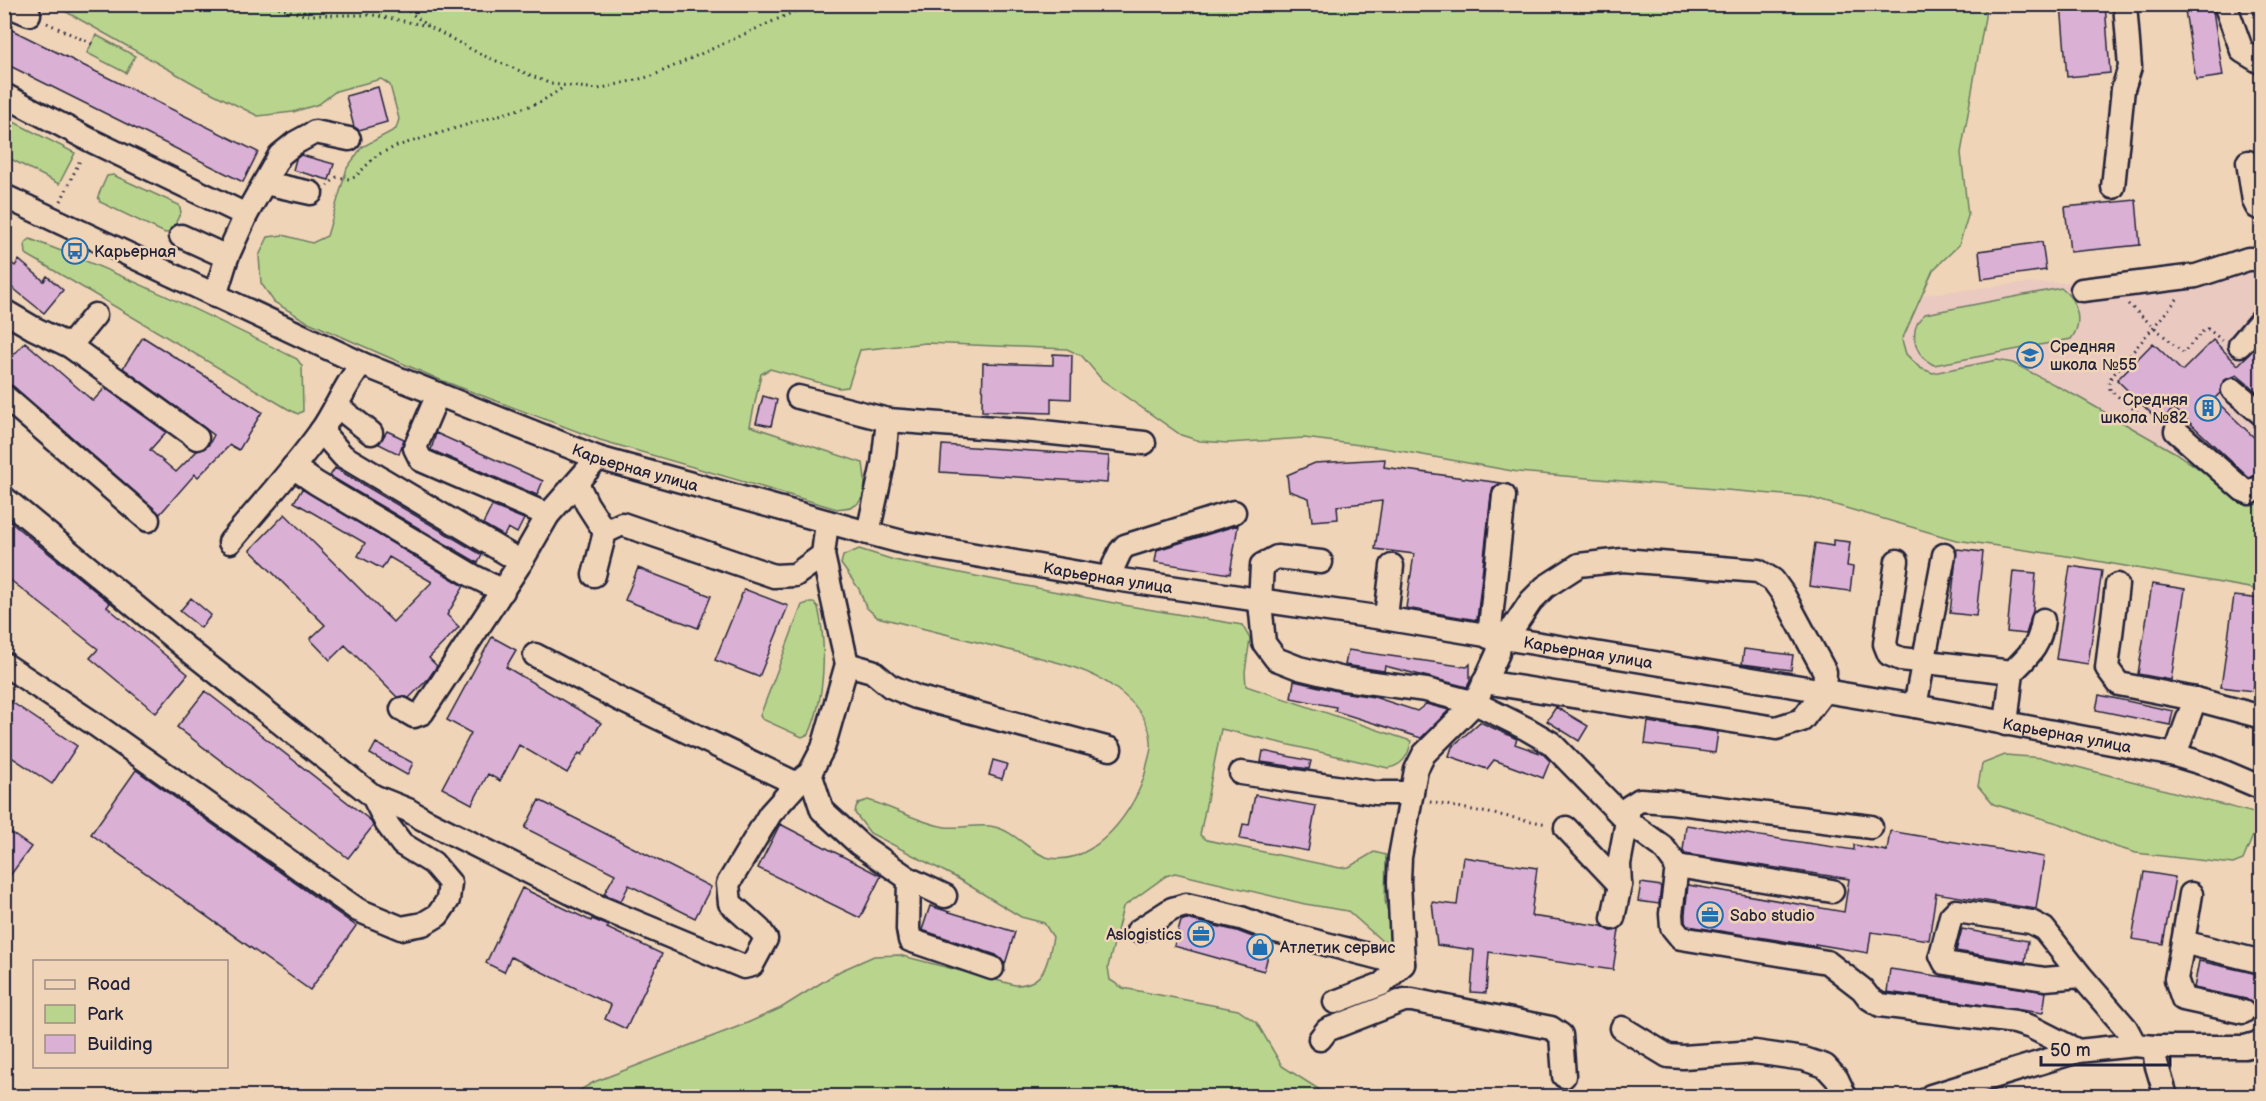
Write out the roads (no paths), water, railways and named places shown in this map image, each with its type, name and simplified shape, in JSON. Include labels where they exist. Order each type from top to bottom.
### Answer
[{"type":"street","points":[[5,4],[29,14]]},
{"type":"street","points":[[2113,187],[2123,89],[2130,67],[2125,4]]},
{"type":"street","points":[[2225,4],[2242,51],[2262,63]]},
{"type":"street","points":[[4,95],[90,140],[246,215]]},
{"type":"street","points":[[215,296],[227,257],[246,215],[280,155],[295,142],[315,132],[349,139]]},
{"type":"street","points":[[2248,162],[2254,201],[2257,207],[2262,208]]},
{"type":"street","points":[[265,183],[311,193]]},
{"type":"street","name":"Карьерная улица","points":[[6,199],[362,364],[598,458],[906,543],[1108,578],[1260,602],[1383,618],[1915,706],[2175,755],[2208,765],[2262,788]]},
{"type":"street","points":[[181,236],[227,257]]},
{"type":"street","points":[[2082,290],[2196,276],[2248,259],[2262,260]]},
{"type":"street","points":[[4,311],[70,346],[197,438]]},
{"type":"street","points":[[70,346],[95,315]]},
{"type":"street","points":[[2240,345],[2262,319]]},
{"type":"street","points":[[230,542],[321,431],[353,375],[362,364]]},
{"type":"street","points":[[2233,390],[2262,414]]},
{"type":"street","points":[[438,394],[415,448],[421,460],[548,515]]},
{"type":"street","points":[[4,396],[148,520]]},
{"type":"street","points":[[798,397],[888,420],[1035,431],[1144,443]]},
{"type":"street","points":[[337,406],[371,433]]},
{"type":"street","points":[[868,533],[883,464],[888,420]]},
{"type":"street","points":[[321,431],[343,456],[521,562]]},
{"type":"street","points":[[2176,431],[2243,490],[2250,493],[2262,486]]},
{"type":"street","points":[[402,709],[414,716],[422,713],[503,591],[548,515],[598,458]]},
{"type":"street","points":[[293,467],[345,501],[473,576],[503,591]]},
{"type":"street","points":[[577,483],[605,532],[594,575]]},
{"type":"street","points":[[1335,1002],[1382,984],[1402,964],[1400,857],[1416,770],[1424,754],[1480,693],[1498,653],[1495,638],[1503,496]]},
{"type":"street","points":[[4,498],[188,649],[373,796],[408,810],[599,907],[744,967],[752,965],[765,939],[760,930],[730,903],[728,884],[770,814],[804,778],[823,747],[847,664],[823,555],[827,522]]},
{"type":"street","points":[[1108,578],[1125,546],[1234,512]]},
{"type":"street","points":[[605,532],[622,524],[774,576],[795,575],[823,555]]},
{"type":"street","points":[[1915,706],[1944,555]]},
{"type":"street","points":[[1321,562],[1276,557],[1262,565],[1260,602],[1264,643],[1276,659],[1299,668],[1344,679],[1426,690],[1480,693],[1776,728],[1803,720],[1824,691],[1825,672],[1783,594],[1773,580],[1758,571],[1623,560],[1579,565],[1545,587],[1531,601],[1513,628],[1495,638]]},
{"type":"street","points":[[1897,561],[1885,644],[1889,654],[1901,659],[2012,672]]},
{"type":"street","points":[[1383,618],[1387,608],[1392,566]]},
{"type":"street","points":[[2117,585],[2107,668],[2119,684],[2195,699],[2262,717]]},
{"type":"street","points":[[2006,724],[2012,672],[2032,653],[2042,636],[2043,620]]},
{"type":"street","points":[[535,655],[619,699],[804,778],[822,810],[859,844],[909,879],[945,896]]},
{"type":"street","points":[[4,664],[96,725],[358,910],[401,928],[423,924],[438,915],[443,908],[448,900],[450,883],[433,863],[402,844],[387,824],[373,796]]},
{"type":"street","points":[[847,664],[872,671],[890,686],[916,697],[1110,749]]},
{"type":"street","points":[[1480,693],[1527,729],[1551,743],[1627,821],[1664,847],[1677,866],[1671,914],[1672,927],[1681,938],[1827,962],[1880,1005],[2015,1023],[2031,1027],[2078,1051]]},
{"type":"street","points":[[2175,755],[2195,699]]},
{"type":"street","points":[[1241,773],[1376,794],[1411,796]]},
{"type":"street","points":[[1614,918],[1620,885],[1619,864],[1629,807],[1640,800],[1871,827]]},
{"type":"street","points":[[1566,828],[1620,885]]},
{"type":"street","points":[[1677,866],[1832,891]]},
{"type":"street","points":[[909,879],[908,929],[910,940],[992,968]]},
{"type":"street","points":[[2191,894],[2176,979],[2183,999],[2243,1012]]},
{"type":"street","points":[[1138,931],[1172,909],[1186,906],[1241,918],[1276,931],[1402,964]]},
{"type":"street","points":[[2081,976],[2045,979],[1946,963],[1941,955],[1950,916],[1956,911],[2031,922],[2044,929],[2081,976],[2145,1046],[2156,1063],[2166,1096]]},
{"type":"street","points":[[2183,942],[2262,962]]},
{"type":"street","points":[[1367,990],[1383,1008]]},
{"type":"street","points":[[1320,1039],[1327,1030],[1404,1000],[1413,999],[1551,1028],[1561,1035],[1564,1076]]},
{"type":"street","points":[[1622,1028],[1668,1056],[1755,1052],[1804,1059],[1825,1066],[1837,1079],[1845,1096]]},
{"type":"street","points":[[1931,1096],[2078,1051],[2145,1046],[2245,1047],[2262,1042]]},
{"type":"place","name":"Карьерная","points":[[75,251]]},
{"type":"place","name":"Средняя школа №55","points":[[2030,355]]},
{"type":"place","name":"Средняя школа №82","points":[[2208,408]]},
{"type":"place","name":"Sabo studio","points":[[1710,915]]},
{"type":"place","name":"Aslogistics","points":[[1201,934]]},
{"type":"place","name":"Атлетик сервис","points":[[1260,947]]}]
